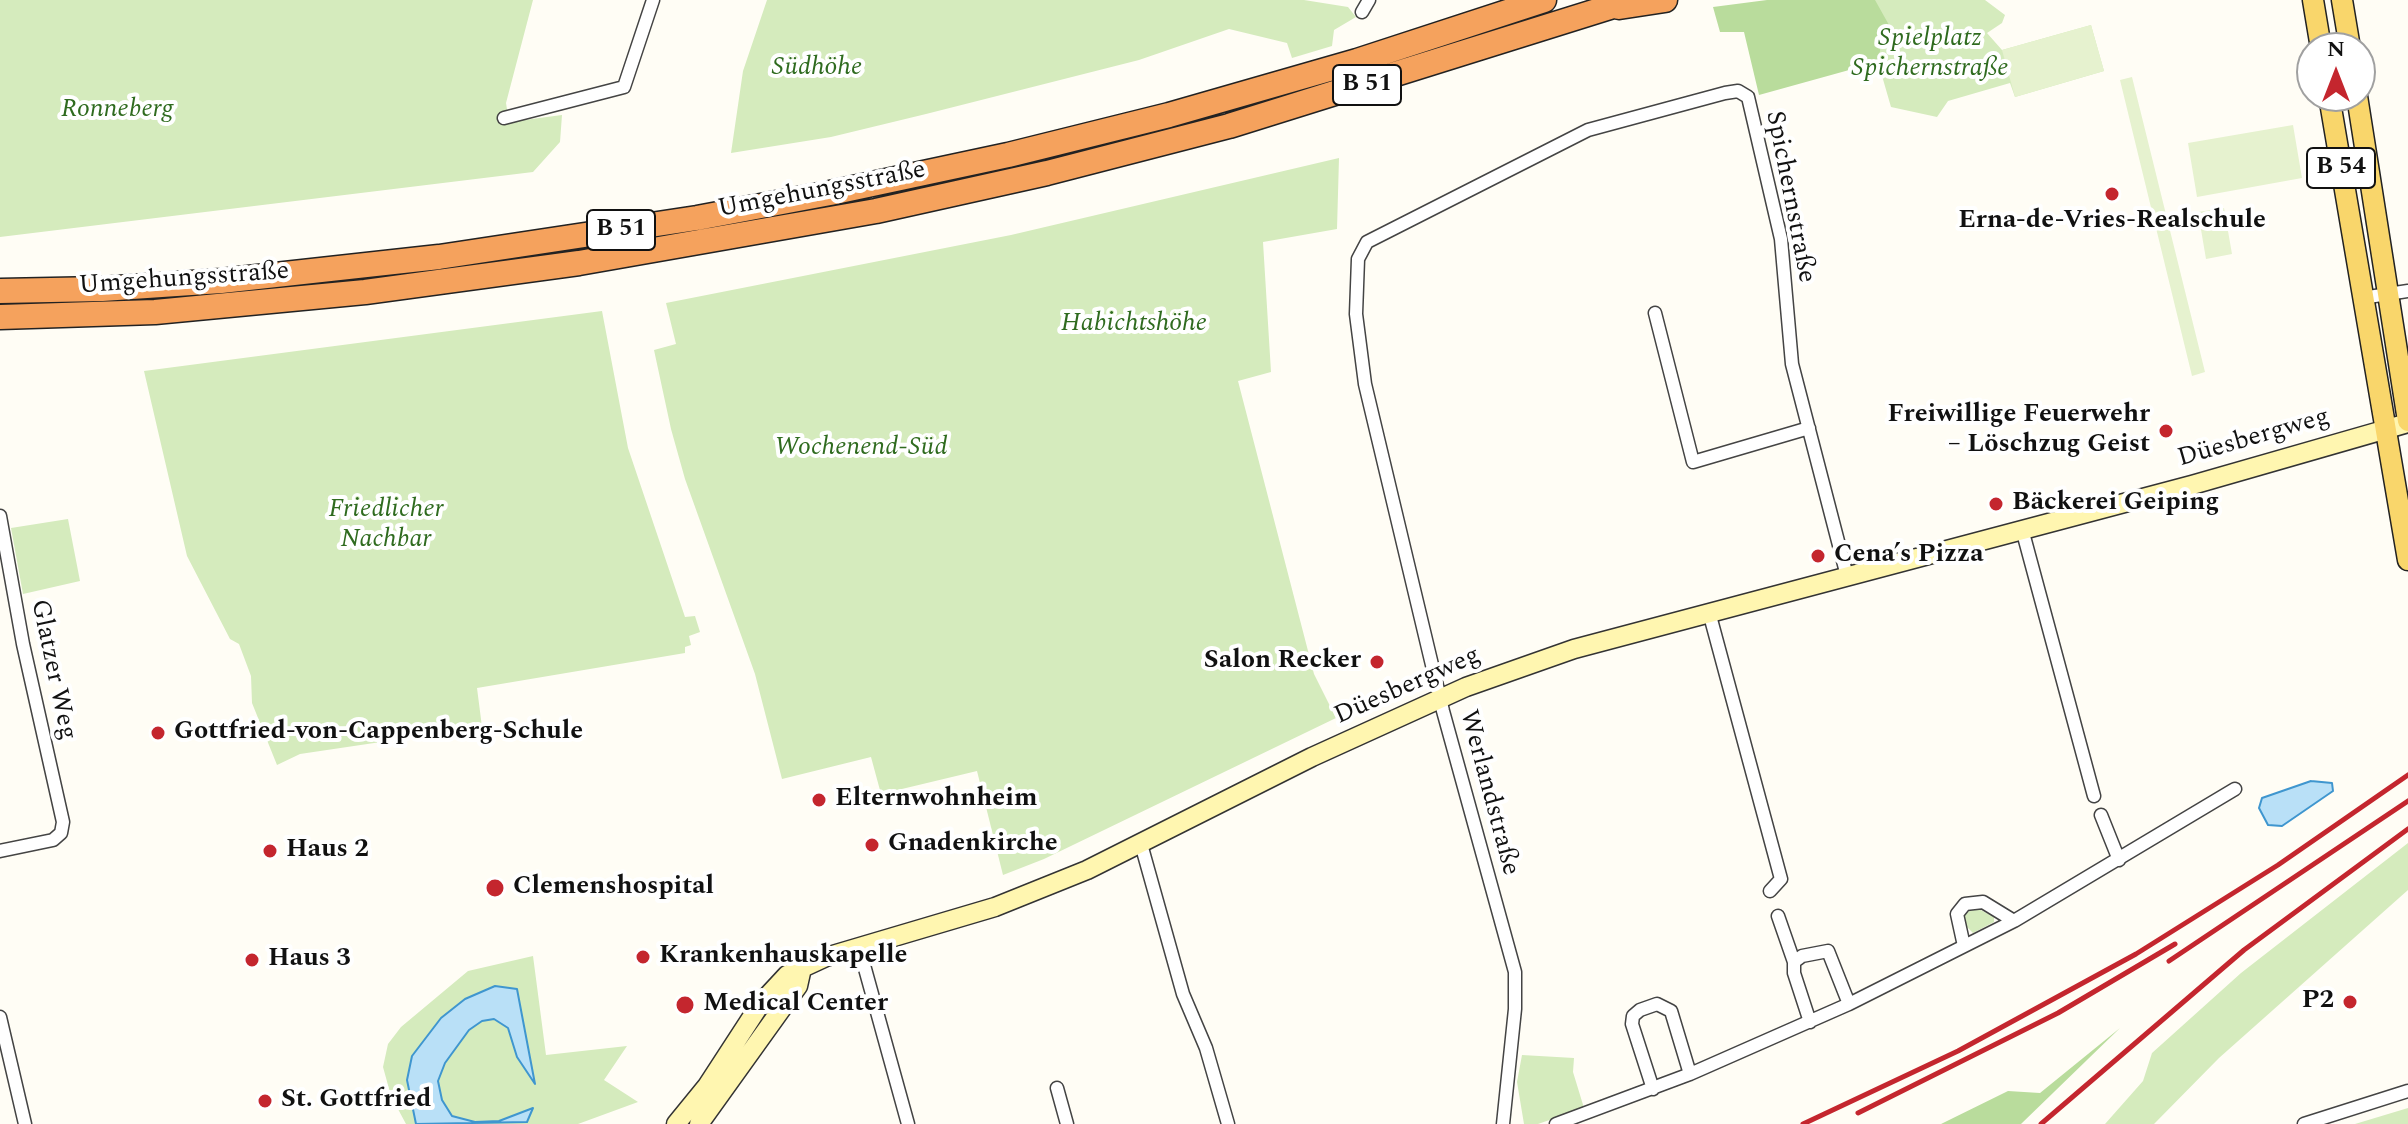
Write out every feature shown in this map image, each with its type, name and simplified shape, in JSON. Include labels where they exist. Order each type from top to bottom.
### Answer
[{"type":"highway","name":"Umgehungsstraße","points":[[0,291],[129,287],[340,268],[538,243],[786,201],[933,172],[1169,115],[1357,61],[1544,0]]},
{"type":"highway","name":"Umgehungsstraße","points":[[0,317],[155,312],[365,292],[579,263],[795,226],[989,186],[1215,129],[1632,0]]},
{"type":"highway","points":[[1601,10],[1665,0]]},
{"type":"main road","points":[[2313,0],[2318,32]]},
{"type":"main road","points":[[2342,0],[2347,32]]},
{"type":"main road","name":"B 54","points":[[2332,112],[2408,560]]},
{"type":"main road","name":"B 54","points":[[2359,112],[2408,422]]},
{"type":"street","points":[[504,118],[624,87],[653,0]]},
{"type":"street","points":[[1362,12],[1369,0]]},
{"type":"street","name":"Spichernstraße","points":[[1367,242],[1588,130],[1738,91],[1748,97],[1781,239],[1792,364],[1847,576]]},
{"type":"street","name":"Werlandstraße","points":[[1367,242],[1358,259],[1356,314],[1365,384],[1440,699],[1515,972],[1515,1009],[1503,1124]]},
{"type":"street","points":[[2362,298],[2408,291]]},
{"type":"street","points":[[1655,313],[1693,462],[1809,428]]},
{"type":"street","name":"Düesbergweg","points":[[676,1124],[707,1086],[773,987],[802,968],[859,947],[995,907],[1141,844],[1312,757],[1440,699],[1574,649],[2408,422]]},
{"type":"street","name":"Glatzer Weg","points":[[0,516],[23,644],[62,816],[61,833],[53,840],[0,851]]},
{"type":"street","points":[[2022,529],[2094,796]]},
{"type":"street","points":[[1709,612],[1781,879],[1770,891]]},
{"type":"street","points":[[1556,1124],[1690,1074],[1849,1004],[2014,921],[2235,789]]},
{"type":"street","points":[[2101,815],[2119,860]]},
{"type":"street","points":[[1141,844],[1183,994],[1206,1048],[1228,1124]]},
{"type":"street","points":[[1964,946],[1957,914],[1965,904],[1983,902],[2014,921]]},
{"type":"street","points":[[1778,916],[1810,1022]]},
{"type":"street","points":[[859,947],[908,1124]]},
{"type":"street","points":[[1794,962],[1819,950],[1828,951],[1849,1004]]},
{"type":"street","points":[[699,1124],[798,986],[802,968]]},
{"type":"street","points":[[1653,1089],[1632,1024],[1633,1016],[1640,1010],[1657,1004],[1671,1011],[1690,1074]]},
{"type":"street","points":[[0,1017],[25,1124]]},
{"type":"street","points":[[1057,1088],[1067,1124]]},
{"type":"street","points":[[2304,1124],[2408,1091]]},
{"type":"green space","name":"Ronneberg","points":[[0,0],[533,0],[506,103],[509,122],[562,115],[560,142],[533,172],[0,237]]},
{"type":"green space","name":"Südhöhe","points":[[767,0],[1304,0],[1348,7],[1356,17],[1334,30],[1332,46],[1292,58],[1287,43],[1229,29],[1139,60],[926,114],[831,137],[731,153],[743,71]]},
{"type":"green space","points":[[1767,0],[1875,0],[1889,25],[1883,35],[1878,62],[1759,95],[1744,32],[1720,32],[1713,7]]},
{"type":"green space","name":"Spielplatz Spichernstraße","points":[[1874,0],[1985,0],[2005,15],[2002,23],[1987,33],[2002,50],[2091,25],[2104,71],[2015,97],[2010,83],[1948,101],[1937,117],[1891,107],[1878,62],[1883,34]]},
{"type":"green space","points":[[2091,25],[2104,71],[2015,97],[2002,50]]},
{"type":"green space","points":[[2132,77],[2205,372],[2192,376],[2120,80]]},
{"type":"green space","points":[[2293,125],[2302,178],[2197,197],[2188,143]]},
{"type":"green space","points":[[1339,158],[1337,229],[1263,242],[1271,372],[1238,381],[1314,674],[1336,718],[1044,859],[1003,875],[977,771],[881,794],[871,757],[782,779],[755,674],[685,479],[671,429],[654,350],[676,344],[666,303],[1011,235]]},
{"type":"green space","points":[[2224,208],[2232,254],[2206,259],[2198,212]]},
{"type":"green space","name":"Friedlicher Nachbar","points":[[602,311],[628,448],[685,617],[695,616],[700,632],[689,636],[691,645],[685,647],[685,653],[477,688],[482,727],[300,754],[277,765],[252,703],[251,676],[239,644],[230,639],[187,556],[144,371]]},
{"type":"green space","points":[[68,519],[80,581],[23,594],[11,528]]},
{"type":"green space","points":[[2408,843],[2408,890],[2219,1058],[2154,1124],[2105,1124],[2143,1081],[2152,1053],[2241,973]]},
{"type":"green space","points":[[1975,907],[1994,917],[1994,922],[1973,933],[1965,925],[1964,915]]},
{"type":"green space","points":[[533,956],[546,1055],[627,1046],[604,1080],[638,1102],[578,1124],[406,1124],[391,1096],[383,1067],[388,1044],[401,1027],[468,971]]},
{"type":"green space","points":[[2120,1028],[2021,1124],[1941,1124],[2008,1091],[2040,1093]]},
{"type":"green space","points":[[1522,1055],[1574,1058],[1573,1072],[1584,1108],[1538,1124],[1524,1124],[1517,1082]]},
{"type":"green space","points":[[2408,1108],[2408,1124],[2355,1124]]},
{"type":"water","points":[[2311,781],[2332,783],[2333,791],[2282,826],[2268,825],[2259,808],[2262,798]]},
{"type":"water","points":[[495,986],[517,989],[535,1084],[517,1057],[508,1028],[494,1019],[482,1021],[469,1030],[445,1063],[438,1081],[442,1100],[452,1116],[475,1122],[499,1121],[533,1108],[527,1122],[416,1124],[407,1080],[412,1056],[441,1018],[465,999]]},
{"type":"railway","points":[[1803,1124],[1958,1051],[2136,954],[2278,865],[2408,775]]},
{"type":"railway","points":[[2169,961],[2408,801]]},
{"type":"railway","points":[[2041,1124],[2244,950],[2408,829]]},
{"type":"railway","points":[[1858,1113],[2058,1013],[2175,944]]},
{"type":"place","name":"Erna-de-Vries-Realschule","points":[[2112,194]]},
{"type":"place","name":"Freiwillige Feuerwehr – Löschzug Geist","points":[[2166,431]]},
{"type":"place","name":"Bäckerei Geiping","points":[[1996,504]]},
{"type":"place","name":"Cena’s Pizza","points":[[1818,556]]},
{"type":"place","name":"Salon Recker","points":[[1377,662]]},
{"type":"place","name":"Gottfried-von-Cappenberg-Schule","points":[[158,733]]},
{"type":"place","name":"Elternwohnheim","points":[[819,800]]},
{"type":"place","name":"Gnadenkirche","points":[[872,845]]},
{"type":"place","name":"Haus 2","points":[[270,851]]},
{"type":"place","name":"Clemenshospital","points":[[495,888]]},
{"type":"place","name":"Krankenhauskapelle","points":[[643,957]]},
{"type":"place","name":"Haus 3","points":[[252,960]]},
{"type":"place","name":"P2","points":[[2350,1002]]},
{"type":"place","name":"Medical Center","points":[[685,1005]]},
{"type":"place","name":"St. Gottfried","points":[[265,1101]]},
{"type":"park label","name":"Habichtshöhe","points":[[1134,325]]},
{"type":"park label","name":"Wochenend-Süd","points":[[861,449]]}]
